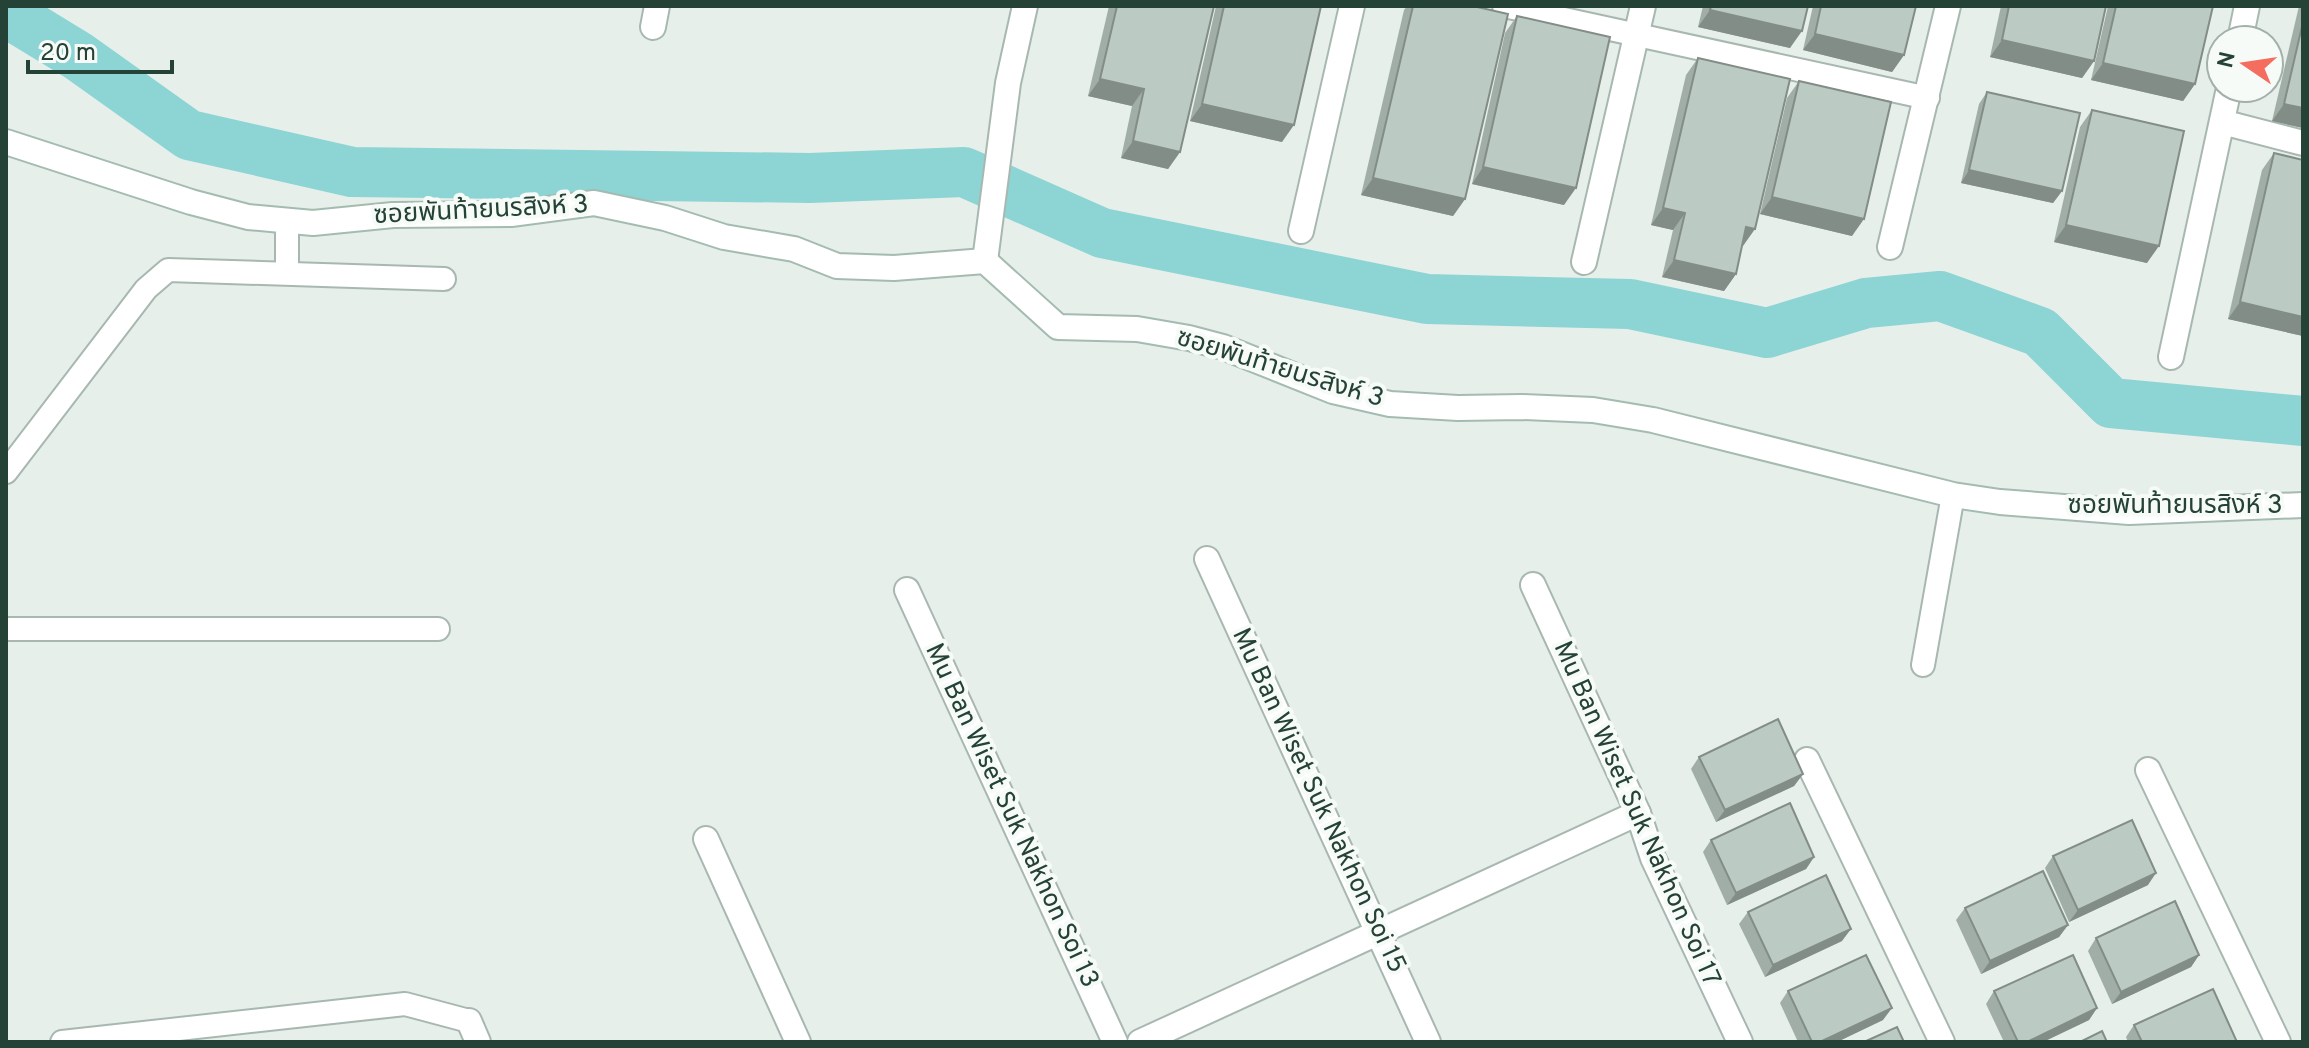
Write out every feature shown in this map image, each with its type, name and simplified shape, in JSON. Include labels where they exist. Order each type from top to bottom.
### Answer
[{"type":"street","points":[[985,261],[1008,83],[1025,6]]},
{"type":"street","points":[[1301,231],[1352,6]]},
{"type":"street","points":[[1584,262],[1643,6]]},
{"type":"street","points":[[1890,247],[1948,6]]},
{"type":"street","points":[[2171,357],[2226,104]]},
{"type":"street","points":[[2222,122],[2303,143]]},
{"type":"street","name":"ซอยพันท้ายนรสิงห์ 3","points":[[6,142],[191,202],[248,217],[313,223],[393,215],[511,214],[594,203],[665,218],[724,237],[794,249],[837,266],[894,268],[985,261],[1058,327],[1137,329],[1189,338],[1223,347],[1333,391],[1390,404],[1593,410],[1653,420],[1953,495],[2029,505],[2129,512],[2303,505]]},
{"type":"street","name":"Mu Ban Wiset Suk Nakhon Soi 15","points":[[1207,559],[1428,1042]]},
{"type":"street","name":"Mu Ban Wiset Suk Nakhon Soi 17","points":[[1533,585],[1638,813],[1653,858],[1740,1042]]},
{"type":"street","name":"Mu Ban Wiset Suk Nakhon Soi 13","points":[[907,590],[1115,1042]]},
{"type":"street","points":[[1807,760],[1942,1042]]},
{"type":"street","points":[[2148,770],[2278,1042]]},
{"type":"street","points":[[1140,1042],[1638,813]]},
{"type":"street","points":[[706,839],[798,1042]]},
{"type":"lane","points":[[1504,6],[1928,98]]},
{"type":"lane","points":[[287,221],[287,273]]},
{"type":"lane","points":[[6,472],[146,289],[168,270],[444,279]]},
{"type":"lane","points":[[1923,665],[1953,495]]},
{"type":"lane","points":[[6,629],[438,629]]},
{"type":"lane","points":[[62,1042],[405,1004],[473,1032]]},
{"type":"building","points":[[1117,6],[1214,6],[1180,152],[1133,141],[1144,89],[1100,79]]},
{"type":"building","points":[[1224,6],[1321,6],[1294,125],[1202,104]]},
{"type":"building","points":[[1413,6],[1473,6],[1508,14],[1465,199],[1373,178]]},
{"type":"building","points":[[1711,6],[1808,6],[1802,31],[1710,10]]},
{"type":"building","points":[[1821,6],[1916,6],[1904,55],[1815,34]]},
{"type":"building","points":[[2009,6],[2106,6],[2094,61],[2002,40]]},
{"type":"building","points":[[2116,6],[2213,6],[2209,24],[2205,24],[2205,41],[2195,84],[2103,63]]},
{"type":"building","points":[[1517,16],[1610,37],[1576,188],[1483,167]]},
{"type":"building","points":[[2303,22],[2303,108],[2284,104]]},
{"type":"building","points":[[1698,58],[1790,79],[1755,229],[1746,227],[1736,274],[1674,260],[1685,213],[1663,208]]},
{"type":"building","points":[[1799,81],[1891,102],[1864,219],[1772,197]]},
{"type":"building","points":[[1987,92],[2080,113],[2062,191],[1969,170]]},
{"type":"building","points":[[2092,110],[2184,131],[2159,246],[2066,225]]},
{"type":"building","points":[[2274,153],[2303,160],[2303,317],[2240,302]]},
{"type":"building","points":[[1778,719],[1803,774],[1725,810],[1699,757]]},
{"type":"building","points":[[1790,803],[1814,857],[1736,893],[1711,840]]},
{"type":"building","points":[[2132,820],[2156,873],[2078,910],[2053,856]]},
{"type":"building","points":[[2043,871],[2068,925],[1990,961],[1965,908]]},
{"type":"building","points":[[1826,875],[1851,929],[1773,965],[1748,912]]},
{"type":"building","points":[[2175,901],[2199,955],[2121,992],[2096,938]]},
{"type":"building","points":[[1866,955],[1892,1008],[1820,1042],[1812,1042],[1788,991]]},
{"type":"building","points":[[2073,955],[2097,1008],[2027,1042],[2018,1042],[1994,991]]},
{"type":"building","points":[[2213,989],[2237,1042],[2142,1042],[2134,1025]]},
{"type":"building","points":[[1897,1027],[1904,1042],[1864,1042]]},
{"type":"building","points":[[2102,1031],[2107,1042],[2080,1042]]},
{"type":"waterway","points":[[6,12],[78,56],[189,135],[352,172],[810,178],[964,172],[1102,233],[1427,299],[1630,304],[1767,333],[1866,303],[1940,296],[2040,332],[2111,403],[2303,421]]}]
